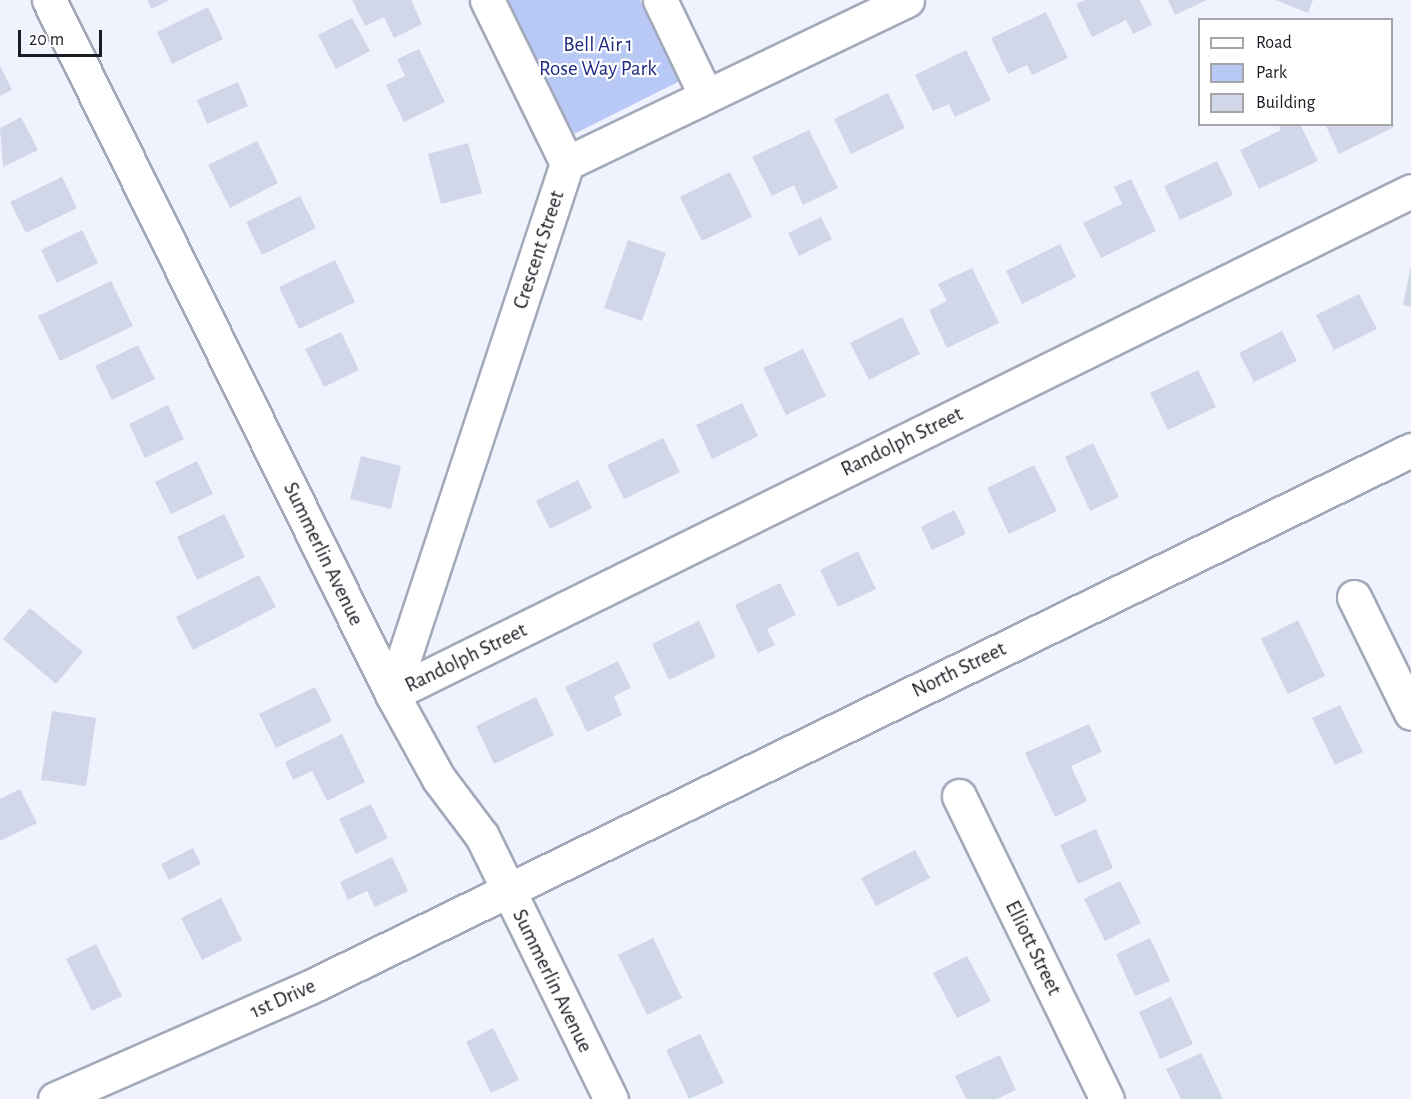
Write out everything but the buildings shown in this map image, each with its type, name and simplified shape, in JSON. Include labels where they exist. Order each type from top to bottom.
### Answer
[{"type":"street","name":"Summerlin Avenue","points":[[49,0],[392,694],[439,779],[482,836],[611,1099]]},
{"type":"street","points":[[487,0],[567,163]]},
{"type":"street","points":[[660,0],[706,96]]},
{"type":"street","name":"Crescent Street","points":[[392,694],[567,163],[907,0]]},
{"type":"street","name":"Randolph Street","points":[[392,694],[1411,191]]},
{"type":"street","name":"North Street","points":[[508,891],[1411,450]]},
{"type":"street","points":[[1354,597],[1411,713]]},
{"type":"street","name":"Elliott Street","points":[[959,796],[1107,1099]]},
{"type":"street","name":"1st Drive","points":[[55,1099],[310,987],[508,891]]},
{"type":"green space","name":"Bell Air 1 Rose Way Park","points":[[507,0],[640,0],[680,81],[572,135]]}]
